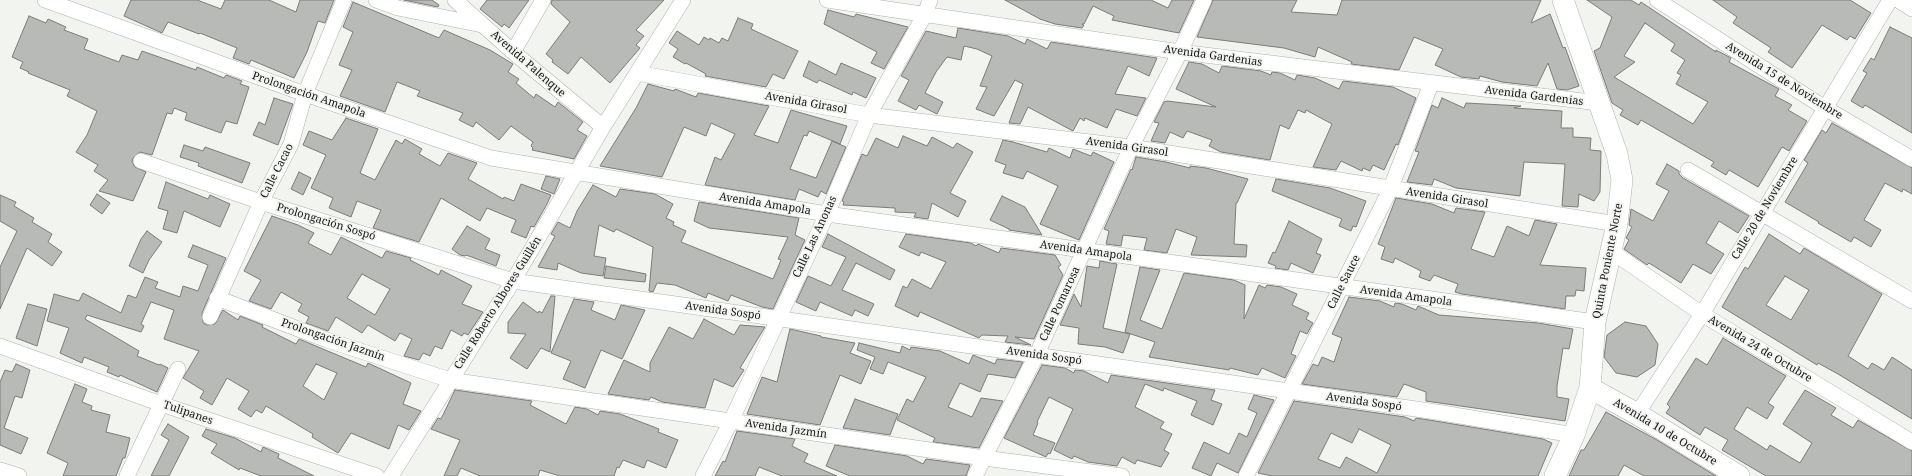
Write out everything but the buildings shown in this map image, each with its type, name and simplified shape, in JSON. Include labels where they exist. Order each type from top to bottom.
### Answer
[{"type":"street","name":"Prolongación Amapola","points":[[46,0],[305,94],[491,158],[577,173]]},
{"type":"street","name":"Calle Cacao","points":[[210,317],[261,202],[291,144],[305,94],[344,0]]},
{"type":"street","points":[[376,0],[398,8],[483,25]]},
{"type":"street","name":"Avenida Palenque","points":[[455,0],[513,52],[602,127]]},
{"type":"street","points":[[513,52],[543,0]]},
{"type":"street","name":"Calle Roberto Albores Guillén","points":[[391,476],[513,281],[577,173],[602,127],[683,0]]},
{"type":"street","name":"Avenida Gardenias","points":[[827,0],[1180,52],[1431,84],[1600,103]]},
{"type":"street","name":"Calle Las Anonas","points":[[703,476],[731,421],[827,214],[869,115],[925,14],[930,0]]},
{"type":"street","name":"Calle Pomarosa","points":[[975,476],[1037,354],[1131,147],[1180,52],[1204,0]]},
{"type":"street","name":"Quinta Poniente Norte","points":[[1555,476],[1574,435],[1590,388],[1595,322],[1617,224],[1622,180],[1617,154],[1563,0]]},
{"type":"street","name":"Avenida 15 de Noviembre","points":[[1657,0],[1825,108],[1912,159]]},
{"type":"street","name":"Calle 20 de Noviembre","points":[[1637,414],[1702,314],[1890,0]]},
{"type":"street","points":[[1898,0],[1912,9]]},
{"type":"street","name":"Avenida Girasol","points":[[637,73],[869,115],[1131,147],[1390,190],[1617,224]]},
{"type":"street","name":"Calle Sauce","points":[[1246,476],[1390,190],[1431,84]]},
{"type":"street","name":"Prolongación Sospó","points":[[141,161],[261,202],[513,281]]},
{"type":"street","points":[[1688,170],[1763,212],[1912,301]]},
{"type":"street","name":"Avenida Amapola","points":[[577,173],[827,214],[1595,322]]},
{"type":"street","name":"Avenida 24 de Octubre","points":[[1611,251],[1702,314],[1912,442]]},
{"type":"street","name":"Avenida Sospó","points":[[513,281],[777,319],[1037,354],[1430,411],[1574,435]]},
{"type":"street","name":"Prolongación Jazmín","points":[[218,298],[327,340],[450,380]]},
{"type":"street","name":"Tulipanes","points":[[0,346],[161,404],[377,476]]},
{"type":"street","points":[[127,476],[178,369]]},
{"type":"street","name":"Avenida Jazmín","points":[[450,380],[984,458],[1122,476]]},
{"type":"street","name":"Avenida 10 de Octubre","points":[[1590,388],[1637,414],[1739,476]]},
{"type":"street","points":[[0,470],[19,476]]}]
